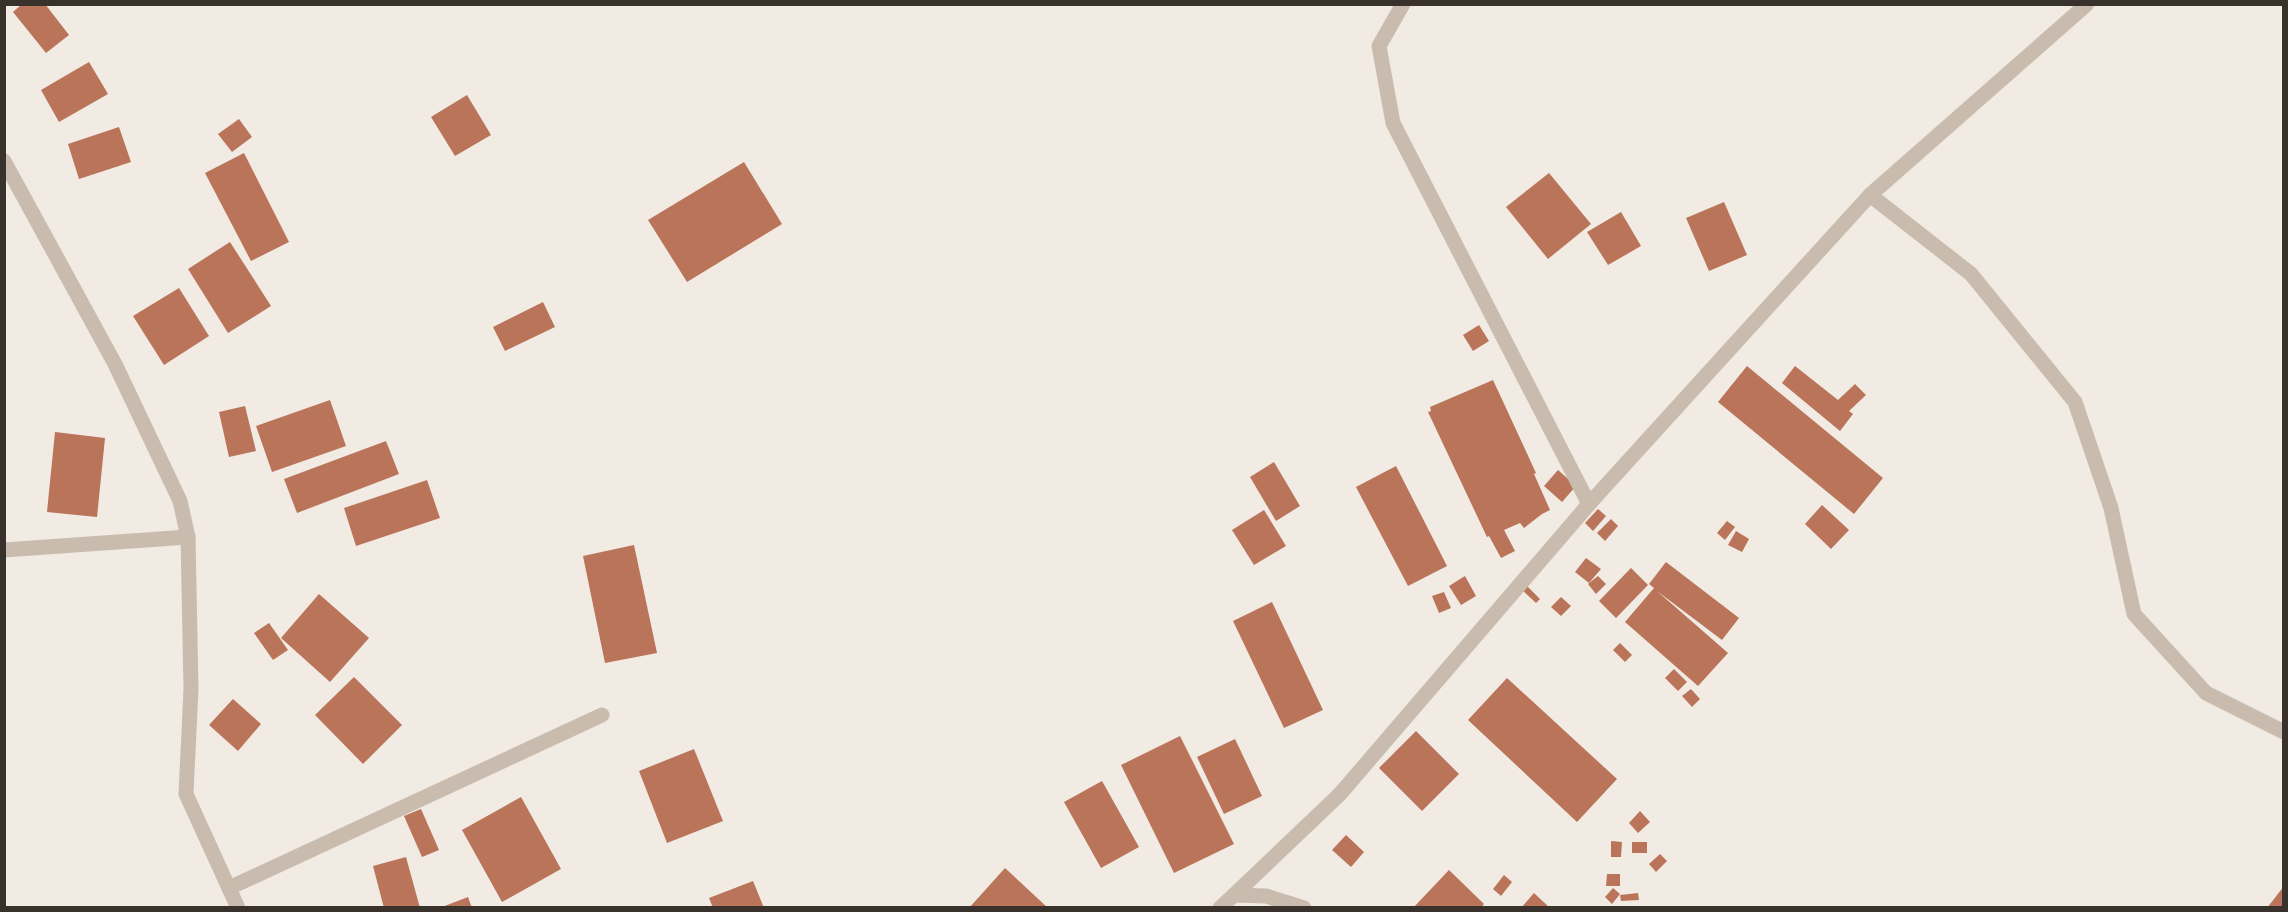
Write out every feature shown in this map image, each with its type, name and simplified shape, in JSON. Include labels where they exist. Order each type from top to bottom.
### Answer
[{"type":"street","points":[[1403,4],[1379,46],[1393,123],[1589,504]]},
{"type":"street","points":[[1220,908],[1340,794],[1589,504],[1870,195],[2087,4]]},
{"type":"street","points":[[4,160],[115,364],[180,501],[188,537],[191,689],[186,794],[238,908]]},
{"type":"street","points":[[1870,195],[1971,274],[2075,402],[2111,508],[2134,614],[2206,693],[2283,732]]},
{"type":"street","points":[[4,550],[188,537]]},
{"type":"street","points":[[229,888],[602,716]]},
{"type":"street","points":[[1234,895],[1266,896],[1304,908]]},
{"type":"building","points":[[22,4],[45,4],[69,35],[46,53],[13,12]]},
{"type":"building","points":[[89,62],[108,94],[59,122],[41,90]]},
{"type":"building","points":[[467,95],[491,135],[455,156],[431,117]]},
{"type":"building","points":[[239,119],[252,137],[232,152],[218,134]]},
{"type":"building","points":[[119,127],[131,162],[79,179],[68,144]]},
{"type":"building","points":[[244,153],[289,242],[251,261],[205,173]]},
{"type":"building","points":[[744,162],[782,224],[687,282],[648,220]]},
{"type":"building","points":[[1549,173],[1591,224],[1548,259],[1506,207]]},
{"type":"building","points":[[1724,202],[1747,255],[1709,271],[1686,218]]},
{"type":"building","points":[[1621,212],[1641,246],[1608,265],[1587,232]]},
{"type":"building","points":[[230,242],[271,306],[228,333],[188,269]]},
{"type":"building","points":[[179,288],[209,336],[164,365],[133,316]]},
{"type":"building","points":[[543,302],[555,327],[505,351],[493,327]]},
{"type":"building","points":[[1479,325],[1489,341],[1473,351],[1463,335]]},
{"type":"building","points":[[1747,366],[1883,478],[1854,514],[1718,402]]},
{"type":"building","points":[[1795,366],[1838,400],[1855,384],[1866,395],[1849,411],[1853,414],[1840,431],[1782,383]]},
{"type":"building","points":[[1493,380],[1536,473],[1534,474],[1550,510],[1524,528],[1520,523],[1504,530],[1515,551],[1501,558],[1489,536],[1487,537],[1428,412],[1431,411],[1430,407]]},
{"type":"building","points":[[330,400],[346,446],[272,472],[256,426]]},
{"type":"building","points":[[245,406],[256,451],[229,457],[219,412]]},
{"type":"building","points":[[55,432],[105,438],[97,517],[47,512]]},
{"type":"building","points":[[386,441],[399,474],[297,513],[284,479]]},
{"type":"building","points":[[1274,462],[1300,506],[1276,521],[1250,477]]},
{"type":"building","points":[[1396,466],[1447,566],[1408,586],[1356,487]]},
{"type":"building","points":[[1558,470],[1576,486],[1562,502],[1544,486]]},
{"type":"building","points":[[427,480],[440,518],[356,546],[344,508]]},
{"type":"building","points":[[1822,505],[1849,530],[1831,549],[1805,524]]},
{"type":"building","points":[[1598,509],[1606,516],[1593,531],[1585,523]]},
{"type":"building","points":[[1264,510],[1286,546],[1254,565],[1232,530]]},
{"type":"building","points":[[1611,519],[1618,526],[1605,541],[1597,533]]},
{"type":"building","points":[[1727,521],[1735,527],[1725,540],[1717,533]]},
{"type":"building","points":[[1736,531],[1749,539],[1742,552],[1728,545]]},
{"type":"building","points":[[634,545],[657,653],[605,663],[583,556]]},
{"type":"building","points":[[1586,558],[1601,569],[1589,583],[1575,572]]},
{"type":"building","points":[[1666,562],[1739,618],[1722,640],[1657,591],[1728,653],[1698,686],[1625,622],[1654,588],[1649,584]]},
{"type":"building","points":[[1631,568],[1648,585],[1616,618],[1599,601]]},
{"type":"building","points":[[1465,576],[1476,596],[1461,605],[1449,586]]},
{"type":"building","points":[[1598,576],[1606,584],[1596,594],[1588,584]]},
{"type":"building","points":[[1526,585],[1540,599],[1536,603],[1522,590]]},
{"type":"building","points":[[1444,592],[1451,608],[1439,613],[1432,596]]},
{"type":"building","points":[[319,594],[369,638],[330,682],[281,638]]},
{"type":"building","points":[[1561,597],[1571,606],[1561,616],[1551,607]]},
{"type":"building","points":[[1272,602],[1323,710],[1284,728],[1233,621]]},
{"type":"building","points":[[269,623],[288,650],[273,660],[254,633]]},
{"type":"building","points":[[1620,643],[1632,655],[1625,662],[1613,650]]},
{"type":"building","points":[[1674,669],[1687,682],[1678,691],[1665,678]]},
{"type":"building","points":[[354,677],[402,725],[363,764],[315,715]]},
{"type":"building","points":[[1507,678],[1617,779],[1577,822],[1468,720]]},
{"type":"building","points":[[1691,689],[1700,699],[1692,707],[1682,696]]},
{"type":"building","points":[[233,699],[261,724],[238,751],[209,725]]},
{"type":"building","points":[[1416,731],[1459,774],[1422,811],[1379,768]]},
{"type":"building","points":[[1180,736],[1234,844],[1174,873],[1121,765]]},
{"type":"building","points":[[1235,739],[1262,796],[1224,814],[1197,757]]},
{"type":"building","points":[[694,749],[723,821],[667,843],[639,771]]},
{"type":"building","points":[[1102,781],[1139,847],[1101,868],[1064,802]]},
{"type":"building","points":[[521,797],[561,869],[502,902],[462,830]]},
{"type":"building","points":[[421,809],[439,850],[422,857],[404,816]]},
{"type":"building","points":[[1640,811],[1650,822],[1638,833],[1629,823]]},
{"type":"building","points":[[1346,835],[1364,852],[1351,867],[1332,850]]},
{"type":"building","points":[[1611,841],[1622,842],[1621,857],[1611,857]]},
{"type":"building","points":[[1632,842],[1647,842],[1647,853],[1632,853]]},
{"type":"building","points":[[1660,854],[1667,861],[1656,872],[1649,864]]},
{"type":"building","points":[[406,857],[420,908],[384,908],[373,866]]},
{"type":"building","points":[[1005,868],[1048,908],[969,908]]},
{"type":"building","points":[[1449,870],[1484,904],[1481,908],[1413,908]]},
{"type":"building","points":[[1607,874],[1620,874],[1620,886],[1606,886]]},
{"type":"building","points":[[1504,875],[1512,882],[1501,896],[1493,889]]},
{"type":"building","points":[[753,881],[764,908],[713,908],[709,898]]},
{"type":"building","points":[[2284,886],[2284,908],[2267,908]]},
{"type":"building","points":[[1613,888],[1620,894],[1612,904],[1605,897]]},
{"type":"building","points":[[1534,893],[1550,908],[1521,908]]},
{"type":"building","points":[[1638,893],[1639,900],[1621,901],[1620,895]]},
{"type":"building","points":[[468,897],[472,908],[442,908],[442,907]]}]
